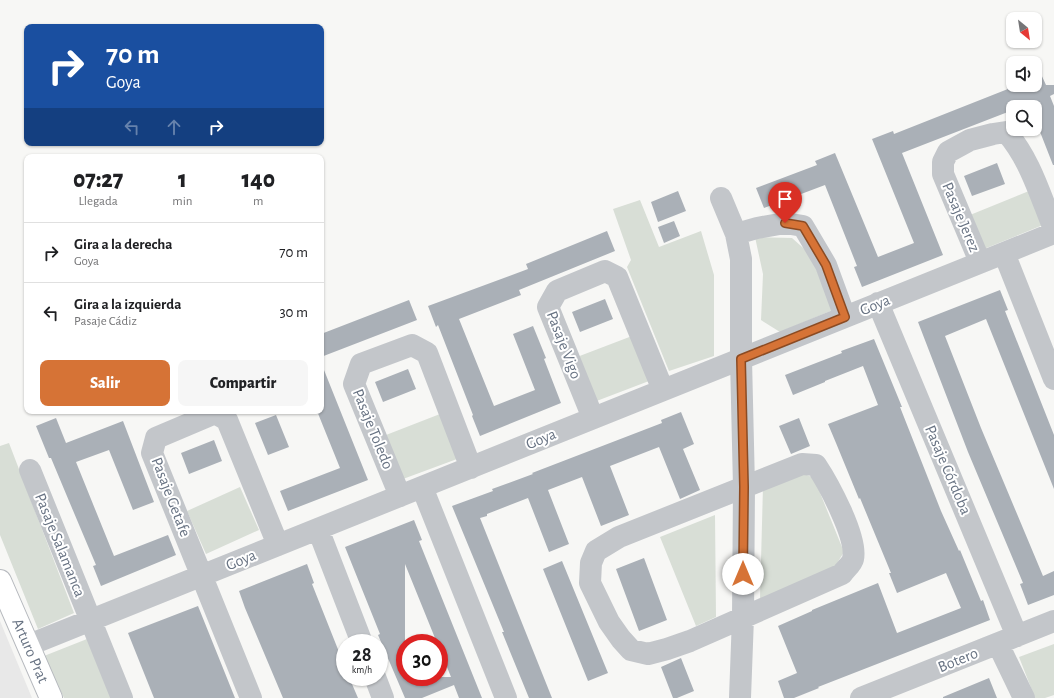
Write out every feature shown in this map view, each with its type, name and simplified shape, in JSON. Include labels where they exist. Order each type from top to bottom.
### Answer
[{"type":"street","name":"Pasaje Jerez","points":[[980,262],[943,174],[943,162],[948,152],[970,140],[1006,132],[1024,157],[1054,229]]},
{"type":"street","points":[[721,198],[736,234],[741,259],[741,359],[744,487],[743,617],[740,698]]},
{"type":"street","points":[[736,234],[757,228],[785,223],[803,226],[826,265],[845,317]]},
{"type":"street","name":"Goya","points":[[29,645],[1054,233]]},
{"type":"street","points":[[1004,253],[1054,379]]},
{"type":"street","name":"Pasaje Vigo","points":[[593,418],[548,307],[557,291],[605,271],[617,277],[663,390]]},
{"type":"street","name":"Pasaje Córdoba","points":[[878,303],[1008,640],[1024,698]]},
{"type":"street","name":"Pasaje Toledo","points":[[400,496],[354,384],[361,364],[412,345],[427,353],[471,468]]},
{"type":"street","name":"Pasaje Getafe","points":[[202,576],[152,453],[156,438],[213,414]]},
{"type":"street","name":"Pasaje Getafe","points":[[217,414],[226,420],[278,545]]},
{"type":"street","points":[[802,464],[816,466],[827,481],[854,544],[853,560],[842,574],[743,617],[690,641],[667,649],[648,654],[631,650],[621,639],[610,622],[590,583],[591,563],[596,551],[619,537],[802,464]]},
{"type":"street","name":"Pasaje Salamanca","points":[[30,470],[122,698]]},
{"type":"street","points":[[422,487],[506,698]]},
{"type":"street","points":[[318,529],[359,634]]},
{"type":"street","points":[[202,576],[251,698]]},
{"type":"street","name":"Arturo Prat","points":[[0,580],[51,698]]},
{"type":"street","name":"Botero","points":[[873,696],[1054,621]]},
{"type":"street","points":[[378,686],[383,698]]},
{"type":"shaded area","points":[[1029,191],[1043,225],[984,249],[970,215]]},
{"type":"shaded area","points":[[640,200],[659,247],[701,231],[714,275],[714,356],[669,371],[627,267],[631,260],[613,209]]},
{"type":"shaded area","points":[[755,237],[792,238],[810,254],[833,310],[780,332],[761,320],[763,274]]},
{"type":"shaded area","points":[[632,336],[649,381],[594,402],[577,357]]},
{"type":"shaded area","points":[[440,414],[457,459],[403,479],[386,435]]},
{"type":"shaded area","points":[[9,443],[74,613],[38,629],[0,535],[0,446]]},
{"type":"shaded area","points":[[802,473],[814,478],[844,552],[834,568],[760,599],[763,486]]},
{"type":"shaded area","points":[[240,487],[259,530],[206,554],[187,511]]},
{"type":"shaded area","points":[[715,515],[716,617],[696,626],[660,537]]},
{"type":"shaded area","points":[[0,621],[32,698],[0,698]]},
{"type":"shaded area","points":[[87,639],[111,698],[64,698],[44,656]]},
{"type":"shaded area","points":[[1054,644],[1054,695],[1045,698],[1035,698],[1019,657]]},
{"type":"building","points":[[1042,76],[1046,85],[1054,85],[1054,94],[1050,96],[1054,106],[1054,165],[1042,136],[1042,100],[1006,100],[1006,113],[902,153],[943,255],[862,287],[854,267],[857,266],[825,185],[764,208],[756,188],[817,165],[815,161],[835,153],[878,257],[914,243],[872,139],[893,131],[894,134],[1006,90],[1006,92],[1042,92]]},
{"type":"building","points":[[997,163],[1005,184],[972,196],[964,176]]},
{"type":"building","points":[[678,191],[686,211],[658,222],[651,202]]},
{"type":"building","points":[[674,221],[680,236],[664,243],[658,227]]},
{"type":"building","points":[[607,231],[615,251],[519,290],[521,295],[459,319],[494,406],[535,390],[513,334],[533,326],[546,358],[544,359],[561,403],[480,436],[438,325],[436,327],[428,306],[528,269],[526,264]]},
{"type":"building","points":[[1000,290],[1008,310],[1005,311],[1054,435],[1054,489],[986,319],[945,336],[981,428],[1043,576],[1054,571],[1054,595],[1028,605],[1020,584],[1023,583],[968,452],[918,322]]},
{"type":"building","points":[[605,299],[613,319],[580,332],[572,312]]},
{"type":"building","points":[[409,300],[417,320],[324,356],[324,333]]},
{"type":"building","points":[[874,339],[902,407],[900,407],[941,511],[959,551],[960,550],[981,601],[983,600],[990,620],[818,687],[819,688],[794,698],[784,698],[778,681],[797,673],[778,626],[812,610],[878,583],[897,633],[961,608],[946,573],[897,593],[889,573],[891,573],[828,424],[878,405],[863,366],[793,395],[785,375],[842,353],[841,351]]},
{"type":"building","points":[[408,369],[416,389],[383,402],[375,382]]},
{"type":"building","points":[[324,370],[368,480],[288,511],[280,491],[340,468],[318,414],[324,414]]},
{"type":"building","points":[[681,412],[694,444],[683,449],[700,490],[680,499],[659,447],[610,466],[629,515],[601,526],[582,477],[548,490],[569,544],[549,552],[528,498],[480,518],[552,698],[529,698],[502,632],[504,632],[452,506],[493,491],[492,489],[533,474],[532,473],[662,423],[661,420]]},
{"type":"building","points":[[276,415],[289,447],[268,455],[255,423]]},
{"type":"building","points":[[56,418],[66,443],[123,421],[154,502],[133,510],[109,450],[76,462],[114,556],[168,535],[176,555],[101,586],[93,566],[96,565],[36,426]]},
{"type":"building","points":[[799,418],[810,446],[791,454],[779,426]]},
{"type":"building","points":[[214,440],[222,461],[189,474],[181,453]]},
{"type":"building","points":[[414,520],[422,540],[419,541],[482,698],[459,698],[454,685],[422,698],[405,698],[400,686],[448,686],[448,677],[451,677],[448,670],[448,634],[433,634],[405,564],[405,634],[396,634],[396,677],[388,658],[388,634],[380,634],[345,547]]},
{"type":"building","points":[[644,558],[667,620],[639,631],[616,569]]},
{"type":"building","points":[[562,561],[608,673],[588,681],[543,569]]},
{"type":"building","points":[[307,564],[314,583],[312,584],[336,644],[336,686],[353,686],[358,698],[283,698],[239,591]]},
{"type":"building","points":[[198,606],[235,698],[154,698],[128,633]]},
{"type":"building","points":[[681,658],[694,691],[677,698],[673,698],[661,667]]},
{"type":"building","points":[[989,678],[997,698],[943,698],[943,697]]},
{"type":"route","points":[[743,574],[744,487],[741,359],[845,317],[826,265],[809,235],[803,226],[785,223]]}]
